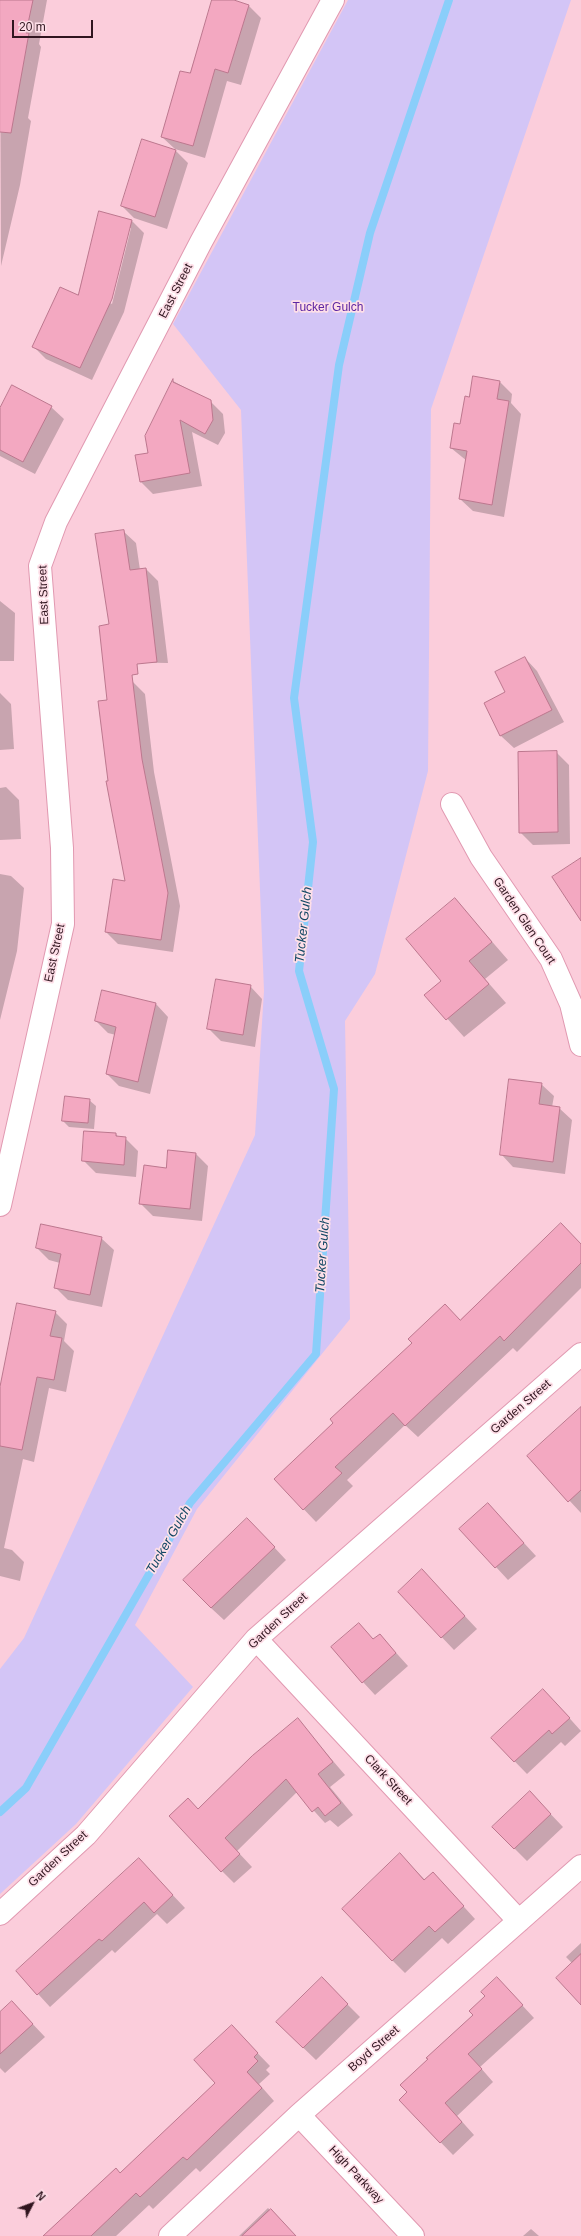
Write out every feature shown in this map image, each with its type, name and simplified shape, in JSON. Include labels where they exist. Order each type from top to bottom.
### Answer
[{"type":"street","name":"East Street","points":[[0,1205],[63,924],[62,848],[40,566],[56,522],[201,242],[332,0]]},
{"type":"street","name":"Garden Glen Court","points":[[452,804],[481,857],[551,959],[571,1004],[581,1045]]},
{"type":"street","name":"Garden Street","points":[[0,1914],[86,1835],[256,1639],[581,1354]]},
{"type":"street","name":"Clark Street","points":[[256,1639],[519,1921]]},
{"type":"street","name":"Boyd Street","points":[[170,2236],[299,2115],[581,1866]]},
{"type":"street","name":"High Parkway","points":[[299,2115],[413,2236]]},
{"type":"green space","name":"Tucker Gulch","points":[[348,0],[571,0],[431,409],[428,771],[375,974],[345,1021],[350,1319],[197,1509],[135,1625],[193,1687],[76,1824],[0,1894],[0,1669],[24,1638],[255,1135],[264,991],[241,410],[173,324]]},
{"type":"building","points":[[0,0],[33,0],[26,33],[29,33],[11,133],[0,132]]},
{"type":"building","points":[[212,0],[234,0],[249,5],[228,73],[215,69],[193,146],[161,137],[180,71],[190,73]]},
{"type":"building","points":[[142,139],[176,150],[155,217],[121,206]]},
{"type":"building","points":[[99,211],[132,220],[112,299],[80,368],[32,347],[60,287],[78,295]]},
{"type":"building","points":[[473,376],[500,381],[497,399],[509,401],[492,505],[459,499],[467,451],[450,448],[454,423],[460,424],[465,396],[469,397]]},
{"type":"building","points":[[173,379],[173,382],[211,400],[213,420],[205,434],[180,420],[190,473],[140,482],[135,455],[148,453],[145,436]]},
{"type":"building","points":[[12,385],[52,406],[23,462],[0,450],[0,408]]},
{"type":"building","points":[[124,530],[130,570],[146,568],[157,662],[137,664],[138,674],[132,675],[142,759],[168,893],[161,940],[105,932],[113,879],[125,881],[106,781],[108,781],[98,701],[107,700],[99,626],[109,624],[95,534]]},
{"type":"building","points":[[525,657],[552,710],[500,736],[484,703],[505,692],[495,672]]},
{"type":"building","points":[[557,751],[558,832],[519,833],[518,752]]},
{"type":"building","points":[[581,858],[581,921],[552,877]]},
{"type":"building","points":[[455,898],[492,942],[469,961],[489,984],[446,1020],[424,995],[441,981],[406,939]]},
{"type":"building","points":[[216,979],[251,985],[243,1035],[207,1029]]},
{"type":"building","points":[[102,990],[156,1003],[138,1082],[106,1074],[116,1027],[95,1021]]},
{"type":"building","points":[[509,1079],[542,1083],[539,1104],[560,1107],[553,1162],[500,1155]]},
{"type":"building","points":[[65,1096],[90,1099],[88,1123],[62,1121]]},
{"type":"building","points":[[84,1131],[116,1133],[116,1136],[126,1137],[124,1165],[82,1161]]},
{"type":"building","points":[[168,1150],[196,1153],[190,1209],[139,1204],[144,1165],[166,1168]]},
{"type":"building","points":[[561,1223],[581,1244],[581,1263],[504,1341],[500,1336],[405,1426],[393,1413],[335,1467],[342,1473],[303,1510],[274,1479],[333,1423],[330,1419],[412,1343],[408,1339],[445,1304],[460,1320]]},
{"type":"building","points":[[41,1224],[102,1237],[90,1295],[54,1288],[61,1254],[36,1248]]},
{"type":"building","points":[[17,1303],[56,1311],[50,1336],[62,1338],[54,1380],[37,1377],[22,1450],[0,1446],[0,1387]]},
{"type":"building","points":[[581,1407],[581,1490],[568,1502],[527,1456]]},
{"type":"building","points":[[488,1503],[524,1543],[495,1568],[459,1529]]},
{"type":"building","points":[[247,1518],[275,1547],[211,1608],[183,1580]]},
{"type":"building","points":[[422,1569],[465,1616],[441,1638],[398,1592]]},
{"type":"building","points":[[359,1623],[373,1639],[380,1634],[396,1653],[362,1683],[331,1647]]},
{"type":"building","points":[[543,1689],[570,1718],[552,1734],[549,1730],[514,1762],[491,1738]]},
{"type":"building","points":[[298,1718],[333,1762],[318,1774],[341,1803],[325,1816],[318,1807],[312,1812],[286,1779],[225,1838],[240,1854],[221,1872],[169,1816],[188,1798],[198,1809],[252,1756]]},
{"type":"building","points":[[530,1791],[551,1814],[514,1849],[492,1827]]},
{"type":"building","points":[[400,1853],[424,1880],[433,1872],[464,1906],[435,1932],[429,1926],[392,1961],[342,1909]]},
{"type":"building","points":[[139,1858],[173,1895],[154,1913],[144,1902],[102,1941],[99,1939],[37,1995],[16,1971]]},
{"type":"building","points":[[581,1954],[581,2005],[556,1978]]},
{"type":"building","points":[[322,1977],[348,2004],[303,2048],[276,2022]]},
{"type":"building","points":[[497,1977],[523,2005],[468,2054],[482,2069],[445,2103],[462,2122],[440,2143],[399,2100],[407,2092],[400,2085],[428,2059],[426,2058],[473,2015],[469,2011],[485,1996],[481,1992]]},
{"type":"building","points":[[12,2001],[33,2024],[0,2054],[0,2012]]},
{"type":"building","points":[[232,2025],[258,2053],[254,2057],[258,2061],[247,2072],[262,2088],[187,2160],[183,2157],[140,2197],[136,2193],[91,2236],[43,2236],[116,2168],[120,2173],[215,2083],[194,2060]]},
{"type":"building","points":[[271,2209],[296,2236],[242,2236]]},
{"type":"waterway","name":"Tucker Gulch","points":[[0,1812],[26,1788],[190,1503],[316,1354],[334,1089],[299,971],[313,842],[294,698],[339,365],[370,233],[449,0]]}]
